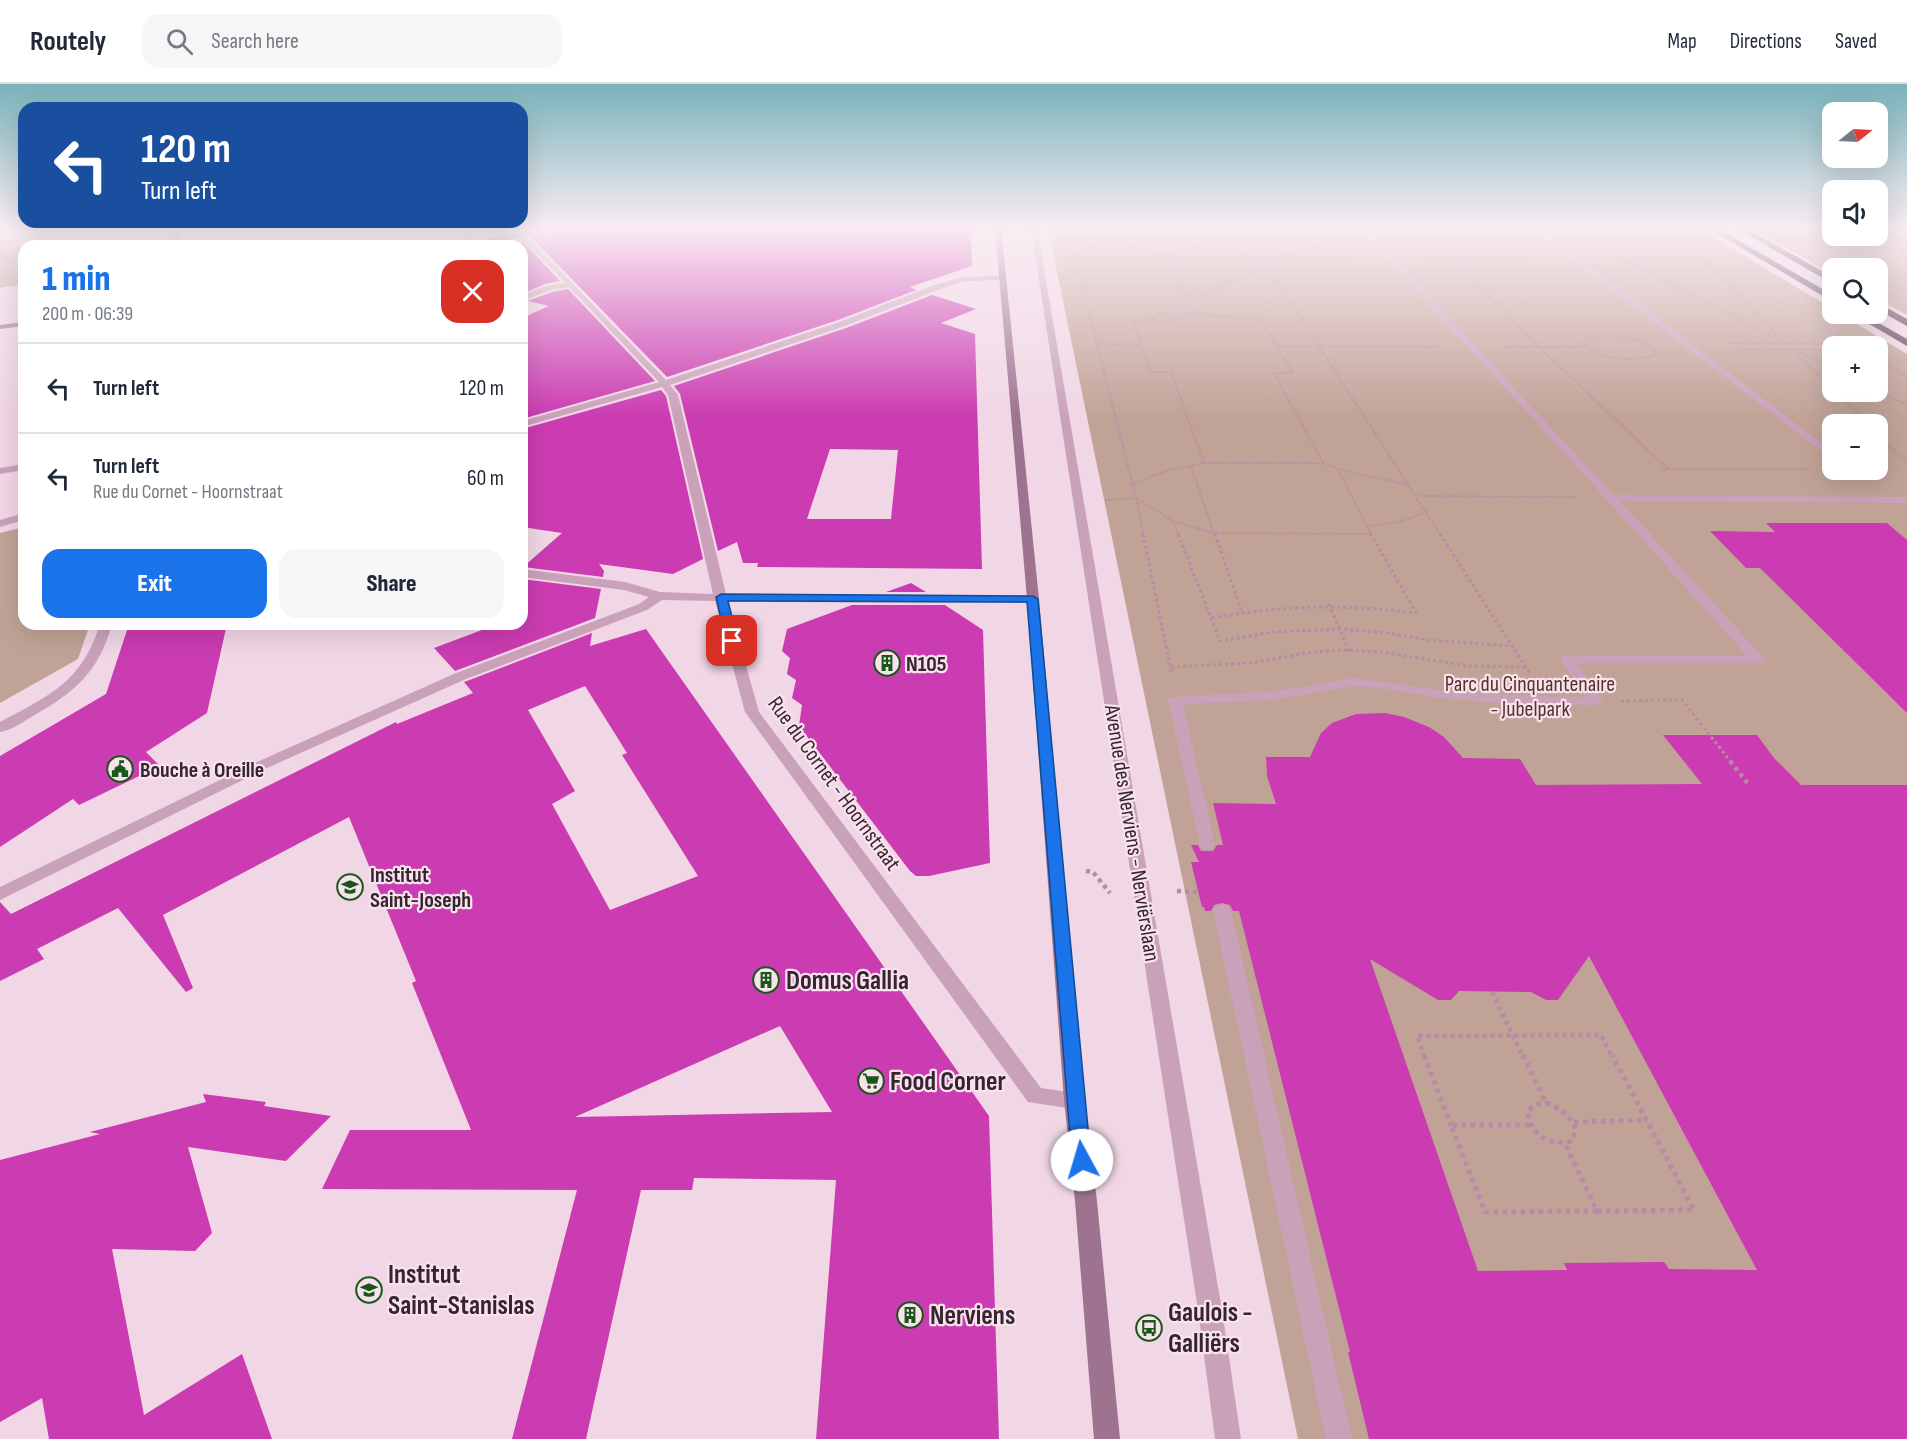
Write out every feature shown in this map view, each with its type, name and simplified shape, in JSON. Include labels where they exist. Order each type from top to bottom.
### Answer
[{"type":"highway","points":[[1888,312],[1907,323]]},
{"type":"highway","points":[[1874,324],[1907,343]]},
{"type":"street","name":"Rue du Cornet - Hoornstraat","points":[[578,291],[652,368],[675,400],[721,597],[752,712],[1035,1095],[1074,1100]]},
{"type":"street","points":[[528,422],[665,384],[930,291]]},
{"type":"street","points":[[1003,291],[1033,599],[1074,1100],[1086,1201],[1107,1439]]},
{"type":"street","name":"Avenue des Nerviens - Nerviërslaan","points":[[1044,291],[1206,1287],[1228,1439]]},
{"type":"street","points":[[1421,291],[1758,660],[1567,659],[1596,701]]},
{"type":"street","points":[[1618,291],[1822,448]]},
{"type":"street","points":[[2,326],[18,323]]},
{"type":"street","points":[[0,471],[18,468]]},
{"type":"street","points":[[1611,498],[1907,500]]},
{"type":"street","points":[[0,524],[18,518]]},
{"type":"street","points":[[528,574],[625,586],[659,596],[1033,599]]},
{"type":"street","points":[[0,894],[262,765],[461,676],[643,607],[659,596]]},
{"type":"street","points":[[0,728],[63,691],[80,676],[95,656],[104,630]]},
{"type":"street","points":[[1207,845],[1176,700],[1272,696],[1354,682],[1439,694],[1499,699],[1596,701]]},
{"type":"street","points":[[1222,911],[1339,1439]]},
{"type":"path","points":[[1084,291],[1136,498],[1171,666]]},
{"type":"path","points":[[1184,291],[1194,312]]},
{"type":"path","points":[[1189,302],[1212,291]]},
{"type":"path","points":[[1283,291],[1526,667]]},
{"type":"path","points":[[1484,291],[1539,347],[1668,469]]},
{"type":"path","points":[[1683,291],[1785,343],[1822,377]]},
{"type":"path","points":[[1736,291],[1785,343]]},
{"type":"path","points":[[1151,319],[1152,315],[1158,314],[1174,316],[1194,312],[1236,319],[1260,319],[1293,373],[1274,373],[1323,464]]},
{"type":"path","points":[[1174,316],[1178,319],[1172,322],[1159,322],[1151,319],[1133,322],[1151,372],[1171,372],[1204,464]]},
{"type":"path","points":[[1586,346],[1585,339],[1606,335],[1622,336],[1645,343],[1822,344]]},
{"type":"path","points":[[1277,346],[1586,346],[1602,354],[1634,359],[1655,355],[1655,350],[1645,343]]},
{"type":"path","points":[[1097,344],[1142,345]]},
{"type":"path","points":[[1696,350],[1822,350]]},
{"type":"path","points":[[1796,351],[1822,363]]},
{"type":"path","points":[[1888,365],[1907,377]]},
{"type":"path","points":[[1888,396],[1907,405]]},
{"type":"path","points":[[1846,402],[1859,414]]},
{"type":"path","points":[[1888,444],[1907,463]]},
{"type":"path","points":[[1132,484],[1169,471],[1204,464],[1323,464],[1338,470],[1371,475],[1410,486]]},
{"type":"path","points":[[1191,466],[1242,612]]},
{"type":"path","points":[[1212,618],[1286,606],[1329,604],[1372,606],[1416,613],[1338,470]]},
{"type":"path","points":[[1888,472],[1896,473]]},
{"type":"path","points":[[1417,496],[1611,498]]},
{"type":"path","points":[[1097,501],[1136,498],[1173,521],[1213,533],[1371,534]]},
{"type":"path","points":[[1367,526],[1399,522],[1427,512]]},
{"type":"path","points":[[1173,521],[1220,641],[1274,632],[1340,629],[1388,633],[1428,640],[1512,646]]},
{"type":"path","points":[[1329,604],[1347,647]]},
{"type":"path","points":[[1596,701],[1682,700],[1749,784]]},
{"type":"path","points":[[1083,871],[1092,872],[1112,896]]},
{"type":"path","points":[[1492,992],[1546,1104]]},
{"type":"path","points":[[1513,1035],[1601,1035],[1694,1210],[1485,1212],[1417,1036],[1513,1035]]},
{"type":"path","points":[[1546,1104],[1565,1111],[1574,1122],[1575,1136],[1565,1144],[1557,1144],[1541,1137],[1529,1125],[1528,1111],[1532,1106],[1546,1104]]},
{"type":"path","points":[[1574,1122],[1647,1120]]},
{"type":"path","points":[[1451,1125],[1529,1125]]},
{"type":"path","points":[[1565,1144],[1597,1211]]},
{"type":"green space","name":"Parc du Cinquantenaire - Jubelpark","points":[[1061,291],[1803,291],[1822,302],[1822,324],[1857,324],[1877,336],[1822,336],[1822,402],[1888,402],[1888,343],[1907,354],[1907,1439],[1298,1439]]},
{"type":"green space","points":[[1888,291],[1907,291],[1907,315],[1888,305]]},
{"type":"green space","points":[[18,528],[18,630],[88,630],[78,659],[0,703],[0,533]]},
{"type":"building","points":[[570,291],[655,381],[528,417],[528,315],[549,306],[528,301],[552,292]]},
{"type":"building","points":[[584,291],[913,291],[838,320],[667,377]]},
{"type":"building","points":[[932,295],[976,309],[941,323],[975,334],[982,569],[757,567],[758,563],[743,563],[737,542],[718,551],[680,394],[674,386],[846,328]],"holes":[[[830,449],[898,450],[891,519],[807,519]]]},
{"type":"building","points":[[661,390],[666,396],[703,559],[673,574],[599,564],[604,571],[603,577],[528,568],[528,563],[562,533],[528,528],[528,427]]},
{"type":"building","points":[[1766,523],[1887,523],[1907,540],[1907,713],[1760,568],[1746,568],[1710,531],[1775,532]]},
{"type":"building","points":[[528,580],[601,589],[595,618],[455,671],[434,648],[482,630],[528,630]]},
{"type":"building","points":[[911,583],[926,592],[886,592]]},
{"type":"building","points":[[852,605],[945,605],[983,630],[990,863],[929,876],[916,876],[799,726],[802,705],[792,698],[796,680],[787,674],[790,658],[782,651],[787,629]]},
{"type":"building","points":[[646,629],[989,1116],[999,1439],[816,1439],[836,1180],[694,1178],[692,1190],[641,1190],[586,1439],[512,1439],[577,1190],[322,1189],[350,1130],[471,1130],[412,983],[416,981],[349,817],[163,915],[193,988],[186,992],[118,908],[37,949],[44,959],[0,981],[0,902],[11,914],[396,722],[397,724],[473,693],[464,682],[592,633],[590,646]],"holes":[[[585,686],[627,753],[622,755],[698,876],[610,910],[552,804],[575,791],[528,710]],[[780,1026],[832,1112],[575,1117]]]},
{"type":"building","points":[[127,630],[226,630],[207,713],[146,752],[160,766],[79,805],[73,799],[0,847],[0,756],[106,694]]},
{"type":"building","points":[[1385,713],[1404,717],[1429,727],[1444,737],[1463,758],[1520,759],[1536,785],[1702,784],[1663,735],[1757,735],[1774,758],[1801,785],[1907,785],[1907,1439],[1369,1439],[1348,1352],[1350,1352],[1239,911],[1233,911],[1230,905],[1222,903],[1214,905],[1211,911],[1205,911],[1191,862],[1199,862],[1191,845],[1198,845],[1201,851],[1213,851],[1217,845],[1223,845],[1213,803],[1276,804],[1267,776],[1266,757],[1310,757],[1321,733],[1332,723],[1356,714]],"holes":[[[1589,956],[1757,1270],[1669,1269],[1664,1262],[1564,1263],[1567,1270],[1478,1271],[1370,959],[1438,1000],[1451,1000],[1459,991],[1531,992],[1546,1000],[1558,1000]]]},
{"type":"building","points":[[203,1094],[266,1102],[264,1106],[331,1116],[286,1161],[188,1147],[212,1233],[195,1251],[112,1249],[144,1415],[242,1354],[272,1439],[49,1439],[42,1398],[0,1422],[0,1160],[100,1134],[90,1132],[206,1102]]},
{"type":"place","name":"N105","points":[[887,663]]},
{"type":"place","name":"Bouche à Oreille","points":[[120,769]]},
{"type":"place","name":"Institut Saint-Joseph","points":[[350,887]]},
{"type":"place","name":"Domus Gallia","points":[[766,980]]},
{"type":"place","name":"Food Corner","points":[[871,1081]]},
{"type":"place","name":"Institut Saint-Stanislas","points":[[369,1290]]},
{"type":"place","name":"Nerviens","points":[[910,1315]]},
{"type":"place","name":"Gaulois - Galliërs","points":[[1149,1328]]},
{"type":"route","points":[[732,641],[721,597],[1033,599],[1074,1100],[1082,1160]]}]
